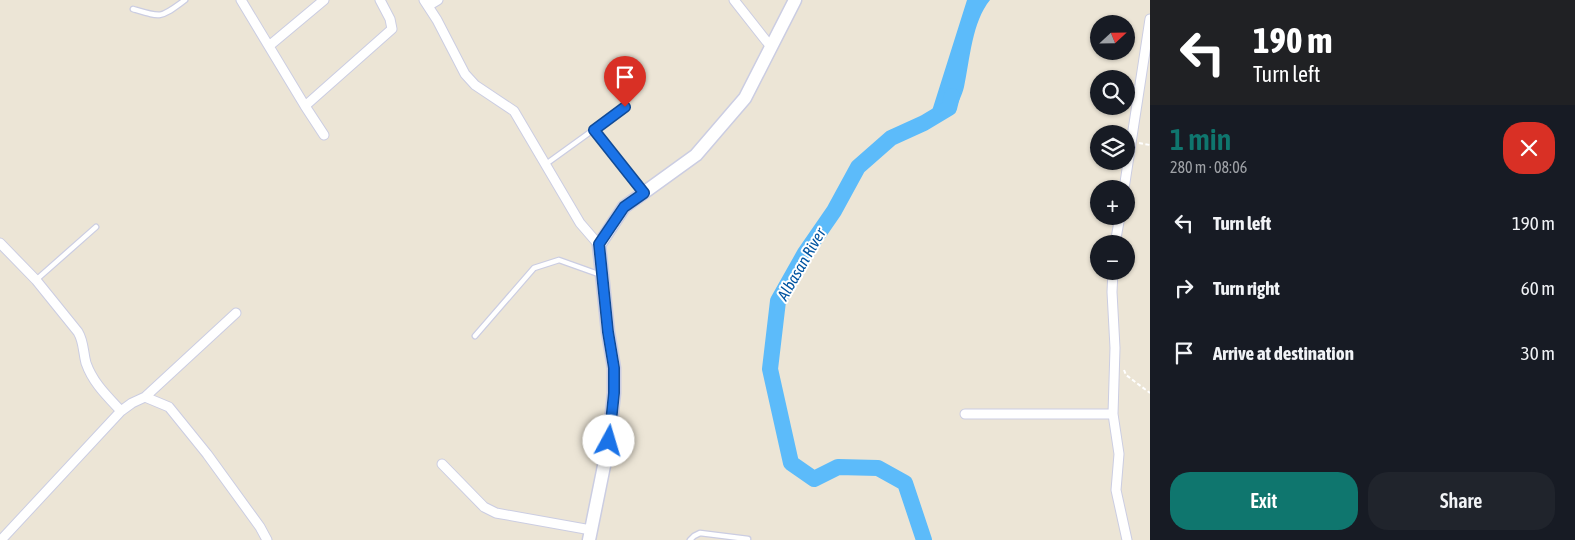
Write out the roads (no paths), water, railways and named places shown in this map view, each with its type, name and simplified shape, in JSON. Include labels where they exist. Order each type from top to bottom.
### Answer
[{"type":"street","points":[[241,0],[324,135]]},
{"type":"street","points":[[269,46],[324,0]]},
{"type":"street","points":[[305,106],[392,29],[390,19],[380,0]]},
{"type":"street","points":[[438,0],[426,3],[465,74],[475,85],[514,112],[580,223],[599,244],[614,368],[614,393],[609,441],[590,535],[496,513],[484,507],[442,464]]},
{"type":"street","points":[[734,0],[771,47]]},
{"type":"street","points":[[599,244],[624,207],[696,154],[745,98],[795,0]]},
{"type":"street","points":[[1125,180],[1150,19]]},
{"type":"street","points":[[0,243],[36,280],[78,332],[82,340],[87,365],[96,384],[121,411]]},
{"type":"street","points":[[1113,280],[1115,348],[1113,414],[1119,454],[1116,490],[1127,540]]},
{"type":"street","points":[[1,540],[121,411],[145,397],[236,313]]},
{"type":"street","points":[[145,397],[169,407],[208,454],[268,540]]},
{"type":"street","points":[[965,414],[1113,414]]},
{"type":"lane","points":[[133,9],[158,17],[185,0]]},
{"type":"lane","points":[[546,164],[625,107]]},
{"type":"lane","points":[[594,130],[644,193]]},
{"type":"lane","points":[[36,280],[96,227]]},
{"type":"lane","points":[[475,336],[534,268],[559,260],[602,275]]},
{"type":"lane","points":[[690,540],[700,533],[748,539]]},
{"type":"water","points":[[967,0],[990,0],[975,30],[963,90],[954,113],[931,114]]},
{"type":"waterway","name":"Albasan River","points":[[924,540],[905,483],[878,468],[838,467],[814,479],[791,463],[770,369],[778,301],[805,253],[834,211],[858,167],[891,138],[924,123],[949,108],[952,96]]}]
